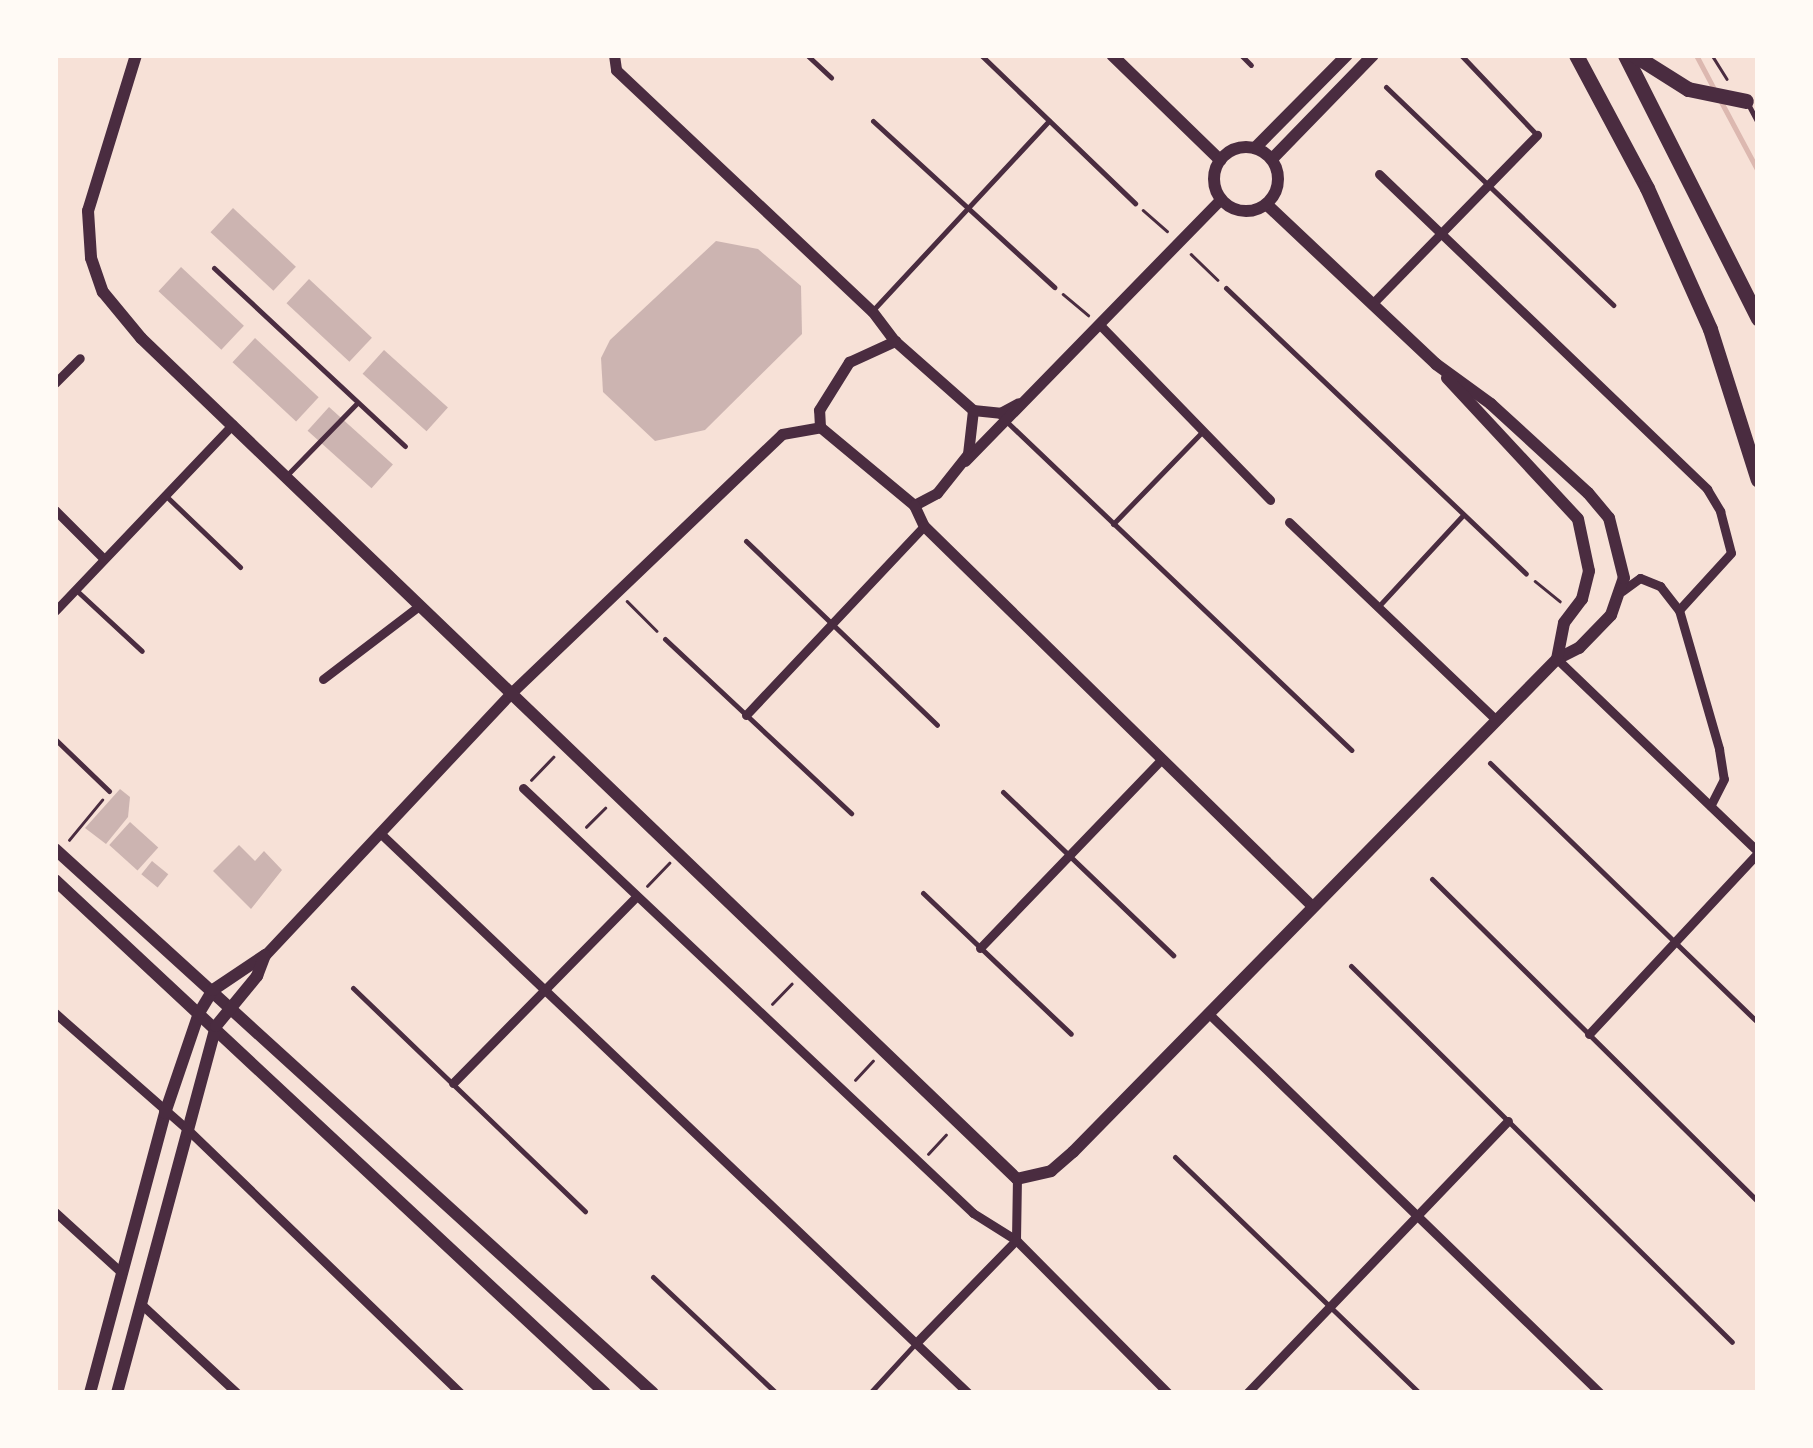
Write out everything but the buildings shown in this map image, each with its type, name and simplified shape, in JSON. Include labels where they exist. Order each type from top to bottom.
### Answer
[{"type":"main road","points":[[136,55],[88,211],[91,258],[102,292],[141,338],[1017,1178],[1051,1170],[1074,1152],[1557,658],[1579,648],[1611,615],[1618,597],[1621,550],[1609,518],[1532,439],[1436,364],[1267,204]]},
{"type":"main road","points":[[1112,55],[1220,160]]},
{"type":"main road","points":[[1255,148],[1347,55]]},
{"type":"main road","points":[[1272,159],[1373,55]]},
{"type":"main road","points":[[1576,55],[1647,188],[1710,329],[1756,472]]},
{"type":"main road","points":[[1624,55],[1757,313]]},
{"type":"main road","points":[[1634,55],[1688,89],[1746,101]]},
{"type":"main road","points":[[1235,148],[1255,148],[1272,159],[1278,188],[1267,204],[1248,212],[1220,199],[1214,179],[1220,160],[1235,148]]},
{"type":"main road","points":[[1436,364],[1478,419],[1578,519],[1589,571],[1557,658]]},
{"type":"main road","points":[[57,850],[653,1393]]},
{"type":"main road","points":[[55,880],[216,1026],[605,1393]]},
{"type":"main road","points":[[90,1393],[165,1113],[199,1013],[213,990],[264,955]]},
{"type":"main road","points":[[117,1393],[216,1026],[233,1008],[264,955]]},
{"type":"street","points":[[614,55],[616,70],[872,312],[895,341],[973,410],[1000,413],[1032,397]]},
{"type":"street","points":[[1373,303],[1538,135]]},
{"type":"street","points":[[1379,174],[1707,489],[1730,536],[1731,553],[1679,610]]},
{"type":"street","points":[[914,505],[937,493],[1220,199]]},
{"type":"street","points":[[1100,325],[1270,500]]},
{"type":"street","points":[[895,341],[849,362],[819,410],[820,427],[914,505],[924,526],[1312,906]]},
{"type":"street","points":[[55,384],[80,358]]},
{"type":"street","points":[[960,466],[973,410]]},
{"type":"street","points":[[55,611],[232,424]]},
{"type":"street","points":[[264,955],[510,693],[782,434],[820,427]]},
{"type":"street","points":[[55,510],[104,559]]},
{"type":"street","points":[[1289,522],[1496,720]]},
{"type":"street","points":[[746,715],[924,526]]},
{"type":"street","points":[[1618,597],[1640,578],[1660,586],[1679,610],[1720,750],[1724,779],[1710,806]]},
{"type":"street","points":[[322,678],[420,605]]},
{"type":"street","points":[[1557,658],[1758,853],[1589,1034]]},
{"type":"street","points":[[980,948],[1162,759]]},
{"type":"street","points":[[523,788],[760,1016],[973,1212],[1016,1240],[1168,1393]]},
{"type":"street","points":[[380,832],[968,1393]]},
{"type":"street","points":[[453,1083],[635,898]]},
{"type":"street","points":[[55,1013],[186,1128],[460,1393]]},
{"type":"street","points":[[1208,1013],[1600,1393]]},
{"type":"street","points":[[1247,1393],[1508,1121]]},
{"type":"street","points":[[916,1342],[1016,1240],[1017,1178]]},
{"type":"street","points":[[55,1212],[122,1273]]},
{"type":"street","points":[[140,1303],[238,1393]]},
{"type":"lane","points":[[808,55],[831,77]]},
{"type":"lane","points":[[981,55],[1135,203]]},
{"type":"lane","points":[[1241,55],[1251,65]]},
{"type":"lane","points":[[1461,55],[1538,135]]},
{"type":"lane","points":[[1386,86],[1613,305]]},
{"type":"lane","points":[[1746,101],[1758,124]]},
{"type":"lane","points":[[873,121],[1054,287]]},
{"type":"lane","points":[[872,312],[1049,121]]},
{"type":"lane","points":[[214,268],[405,446]]},
{"type":"lane","points":[[1226,288],[1526,574]]},
{"type":"lane","points":[[286,476],[356,404]]},
{"type":"lane","points":[[1006,422],[1351,750]]},
{"type":"lane","points":[[1112,525],[1201,432]]},
{"type":"lane","points":[[165,494],[240,566]]},
{"type":"lane","points":[[1377,608],[1463,515]]},
{"type":"lane","points":[[746,540],[936,725]]},
{"type":"lane","points":[[76,589],[142,651]]},
{"type":"lane","points":[[665,639],[850,813]]},
{"type":"lane","points":[[55,739],[109,791]]},
{"type":"lane","points":[[1490,763],[1758,1023]]},
{"type":"lane","points":[[1003,792],[1173,955]]},
{"type":"lane","points":[[1432,878],[1758,1202]]},
{"type":"lane","points":[[923,893],[1071,1034]]},
{"type":"lane","points":[[1350,966],[1732,1342]]},
{"type":"lane","points":[[353,988],[585,1211]]},
{"type":"lane","points":[[1175,1157],[1419,1393]]},
{"type":"lane","points":[[653,1277],[776,1393]]},
{"type":"lane","points":[[870,1393],[916,1342]]},
{"type":"path","points":[[1712,55],[1746,101]]},
{"type":"path","points":[[1135,203],[1226,288]]},
{"type":"path","points":[[1054,287],[1100,325]]},
{"type":"path","points":[[1526,574],[1573,612]]},
{"type":"path","points":[[618,591],[665,639]]},
{"type":"path","points":[[523,788],[565,745]]},
{"type":"path","points":[[57,850],[109,791]]},
{"type":"path","points":[[574,839],[617,795]]},
{"type":"path","points":[[635,898],[678,853]]},
{"type":"path","points":[[760,1016],[803,973]]},
{"type":"path","points":[[843,1092],[884,1050]]},
{"type":"path","points":[[920,1163],[958,1122]]},
{"type":"waterway","points":[[1696,55],[1714,89]]},
{"type":"waterway","points":[[1719,98],[1758,171]]}]
